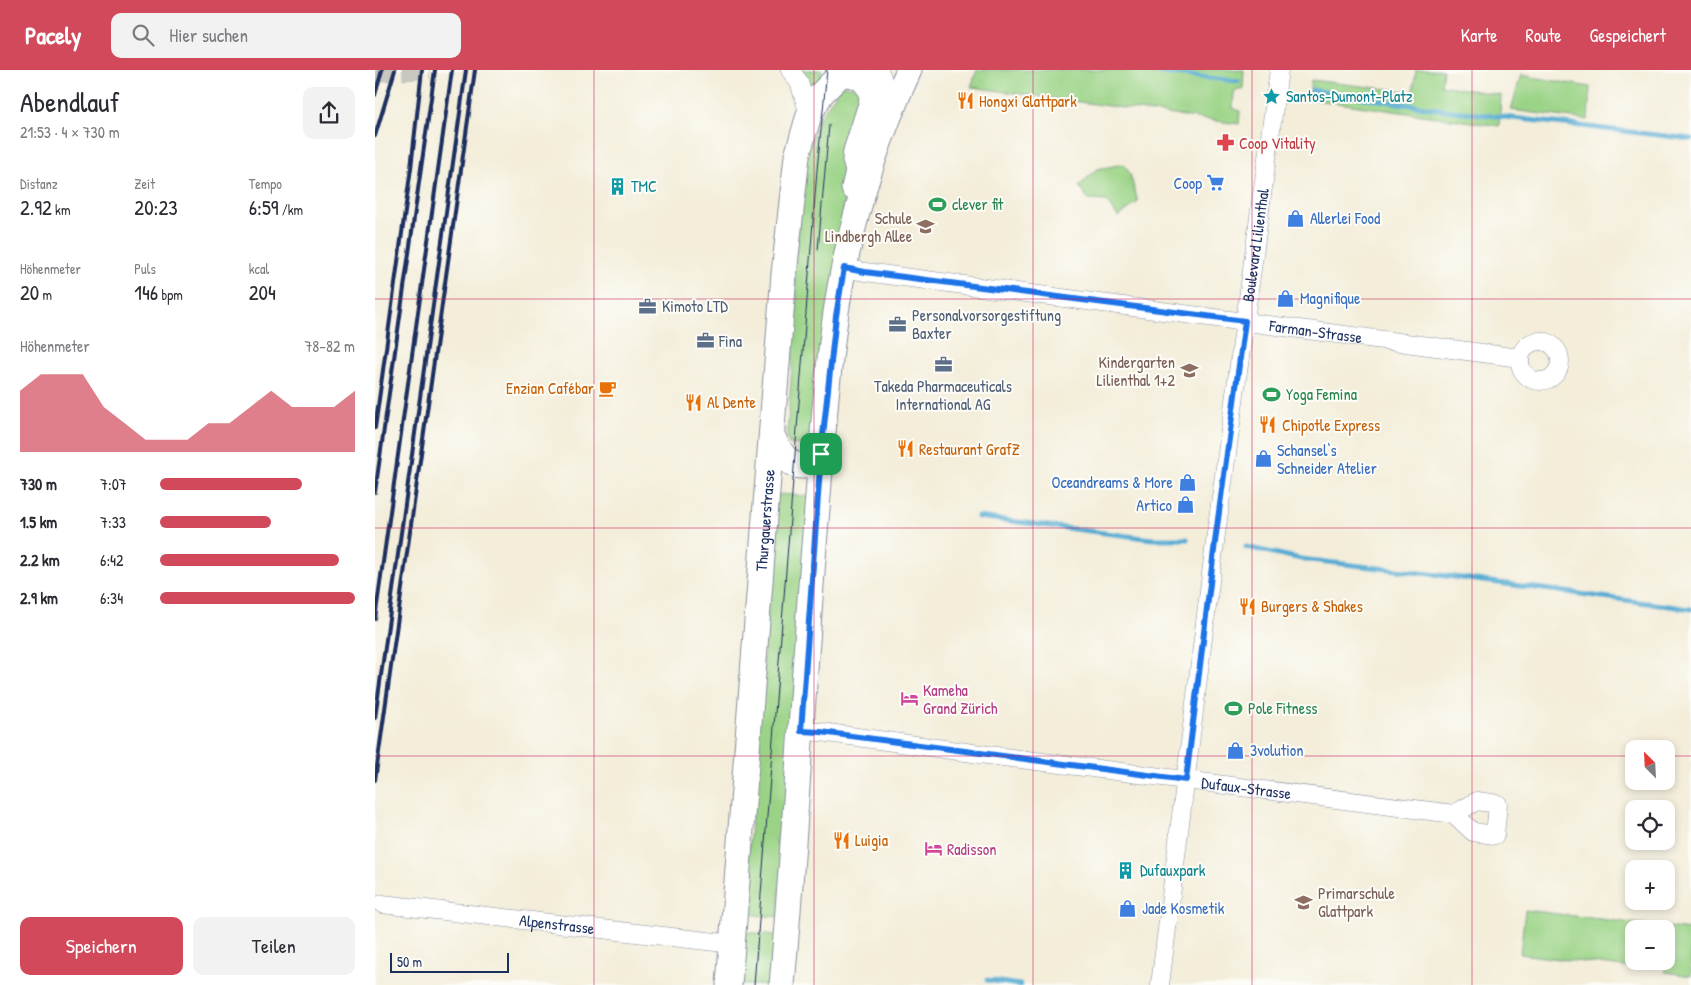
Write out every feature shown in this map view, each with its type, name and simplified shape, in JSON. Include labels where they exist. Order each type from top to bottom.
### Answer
[{"type":"main road","points":[[782,985],[821,454],[836,316],[844,268],[871,164],[887,120],[909,70]]},
{"type":"main road","name":"Thurgauerstrasse","points":[[729,985],[784,274],[797,156],[809,115],[821,94],[843,72]]},
{"type":"main road","points":[[843,72],[861,78],[868,85],[872,96],[856,151],[855,160],[858,171],[855,178],[853,198],[856,218]]},
{"type":"main road","points":[[771,435],[782,453],[794,465],[807,465],[821,454]]},
{"type":"street","points":[[790,70],[799,82],[809,115]]},
{"type":"street","points":[[858,171],[885,96],[885,86],[879,70]]},
{"type":"street","name":"Boulevard Lilienthal","points":[[1159,985],[1216,534],[1279,70]]},
{"type":"street","name":"Farman-Strasse","points":[[844,268],[1520,358]]},
{"type":"street","name":"Dufaux-Strasse","points":[[801,731],[821,732],[1455,814]]},
{"type":"street","name":"Alpenstrasse","points":[[382,904],[733,944]]},
{"type":"green space","points":[[800,70],[822,70],[821,82],[812,93]]},
{"type":"green space","points":[[977,70],[1244,70],[1243,89],[1237,89],[1234,93],[1233,108],[1240,111],[1239,124],[971,87]]},
{"type":"green space","points":[[1416,70],[1443,70],[1441,85],[1501,95],[1499,126],[1309,99],[1311,80],[1413,92]]},
{"type":"green space","points":[[1521,75],[1590,87],[1588,120],[1511,110]]},
{"type":"green space","points":[[842,85],[862,88],[844,191],[844,221],[814,446],[789,444],[787,435],[797,296],[794,272],[805,159],[819,118]]},
{"type":"green space","points":[[1124,164],[1130,174],[1138,202],[1118,217],[1106,201],[1089,200],[1079,186],[1097,169]]},
{"type":"green space","points":[[776,494],[810,496],[778,917],[744,914]]},
{"type":"green space","points":[[1525,910],[1625,922],[1625,967],[1520,954]]},
{"type":"green space","points":[[1675,928],[1691,930],[1691,976],[1665,972],[1665,970],[1675,970]]},
{"type":"green space","points":[[742,932],[777,935],[773,985],[738,985]]},
{"type":"waterway","points":[[1135,70],[1238,81]]},
{"type":"waterway","points":[[1312,90],[1445,110],[1691,139]]},
{"type":"waterway","points":[[978,517],[1152,539],[1187,539]]},
{"type":"waterway","points":[[1246,547],[1301,559],[1439,575],[1691,609]]},
{"type":"waterway","points":[[987,980],[1020,985]]},
{"type":"tunnel","points":[[375,73],[430,70]]},
{"type":"tram line","points":[[754,985],[817,170],[827,70]]},
{"type":"tram line","points":[[818,250],[829,125]]},
{"type":"railway","points":[[375,95],[382,70]]},
{"type":"railway","points":[[375,136],[395,70]]},
{"type":"railway","points":[[375,428],[411,168],[422,70]]},
{"type":"railway","points":[[375,492],[435,70]]},
{"type":"railway","points":[[375,619],[452,70]]},
{"type":"railway","points":[[375,718],[466,70]]},
{"type":"railway","points":[[375,780],[475,70]]},
{"type":"place","name":"Santos-Dumont-Platz","points":[[1272,96]]},
{"type":"place","name":"Hongxi Glattpark","points":[[965,101]]},
{"type":"place","name":"Coop Vitality","points":[[1225,143]]},
{"type":"place","name":"Coop","points":[[1216,183]]},
{"type":"place","name":"TMC","points":[[617,186]]},
{"type":"place","name":"clever fit","points":[[938,204]]},
{"type":"place","name":"Allerlei Food","points":[[1296,218]]},
{"type":"place","name":"Schule Lindbergh Allee","points":[[926,227]]},
{"type":"place","name":"Magnifique","points":[[1286,298]]},
{"type":"place","name":"Kimoto LTD","points":[[648,306]]},
{"type":"place","name":"Personalvorsorgestiftung Baxter","points":[[898,324]]},
{"type":"place","name":"Fina","points":[[705,341]]},
{"type":"place","name":"Takeda Pharmaceuticals International AG","points":[[943,365]]},
{"type":"place","name":"Kindergarten Lilienthal 1+2","points":[[1189,371]]},
{"type":"place","name":"Enzian Cafébar","points":[[608,388]]},
{"type":"place","name":"Yoga Femina","points":[[1272,394]]},
{"type":"place","name":"Al Dente","points":[[693,402]]},
{"type":"place","name":"Chipotle Express","points":[[1268,425]]},
{"type":"place","name":"Restaurant GrafZ","points":[[905,449]]},
{"type":"place","name":"Schansel‘s Schneider Atelier","points":[[1263,459]]},
{"type":"place","name":"Oceandreams & More","points":[[1187,482]]},
{"type":"place","name":"Artico","points":[[1186,505]]},
{"type":"place","name":"Burgers & Shakes","points":[[1247,606]]},
{"type":"place","name":"Kameha Grand Zürich","points":[[909,699]]},
{"type":"place","name":"Pole Fitness","points":[[1234,708]]},
{"type":"place","name":"3volution","points":[[1236,750]]},
{"type":"place","name":"Luigia","points":[[841,840]]},
{"type":"place","name":"Radisson","points":[[933,849]]},
{"type":"place","name":"Dufauxpark","points":[[1126,870]]},
{"type":"place","name":"Primarschule Glattpark","points":[[1304,902]]},
{"type":"place","name":"Jade Kosmetik","points":[[1128,908]]},
{"type":"route","points":[[844,268],[1245,321],[1216,534],[1186,780],[821,732],[801,731],[821,454],[829,370],[844,268]]}]
